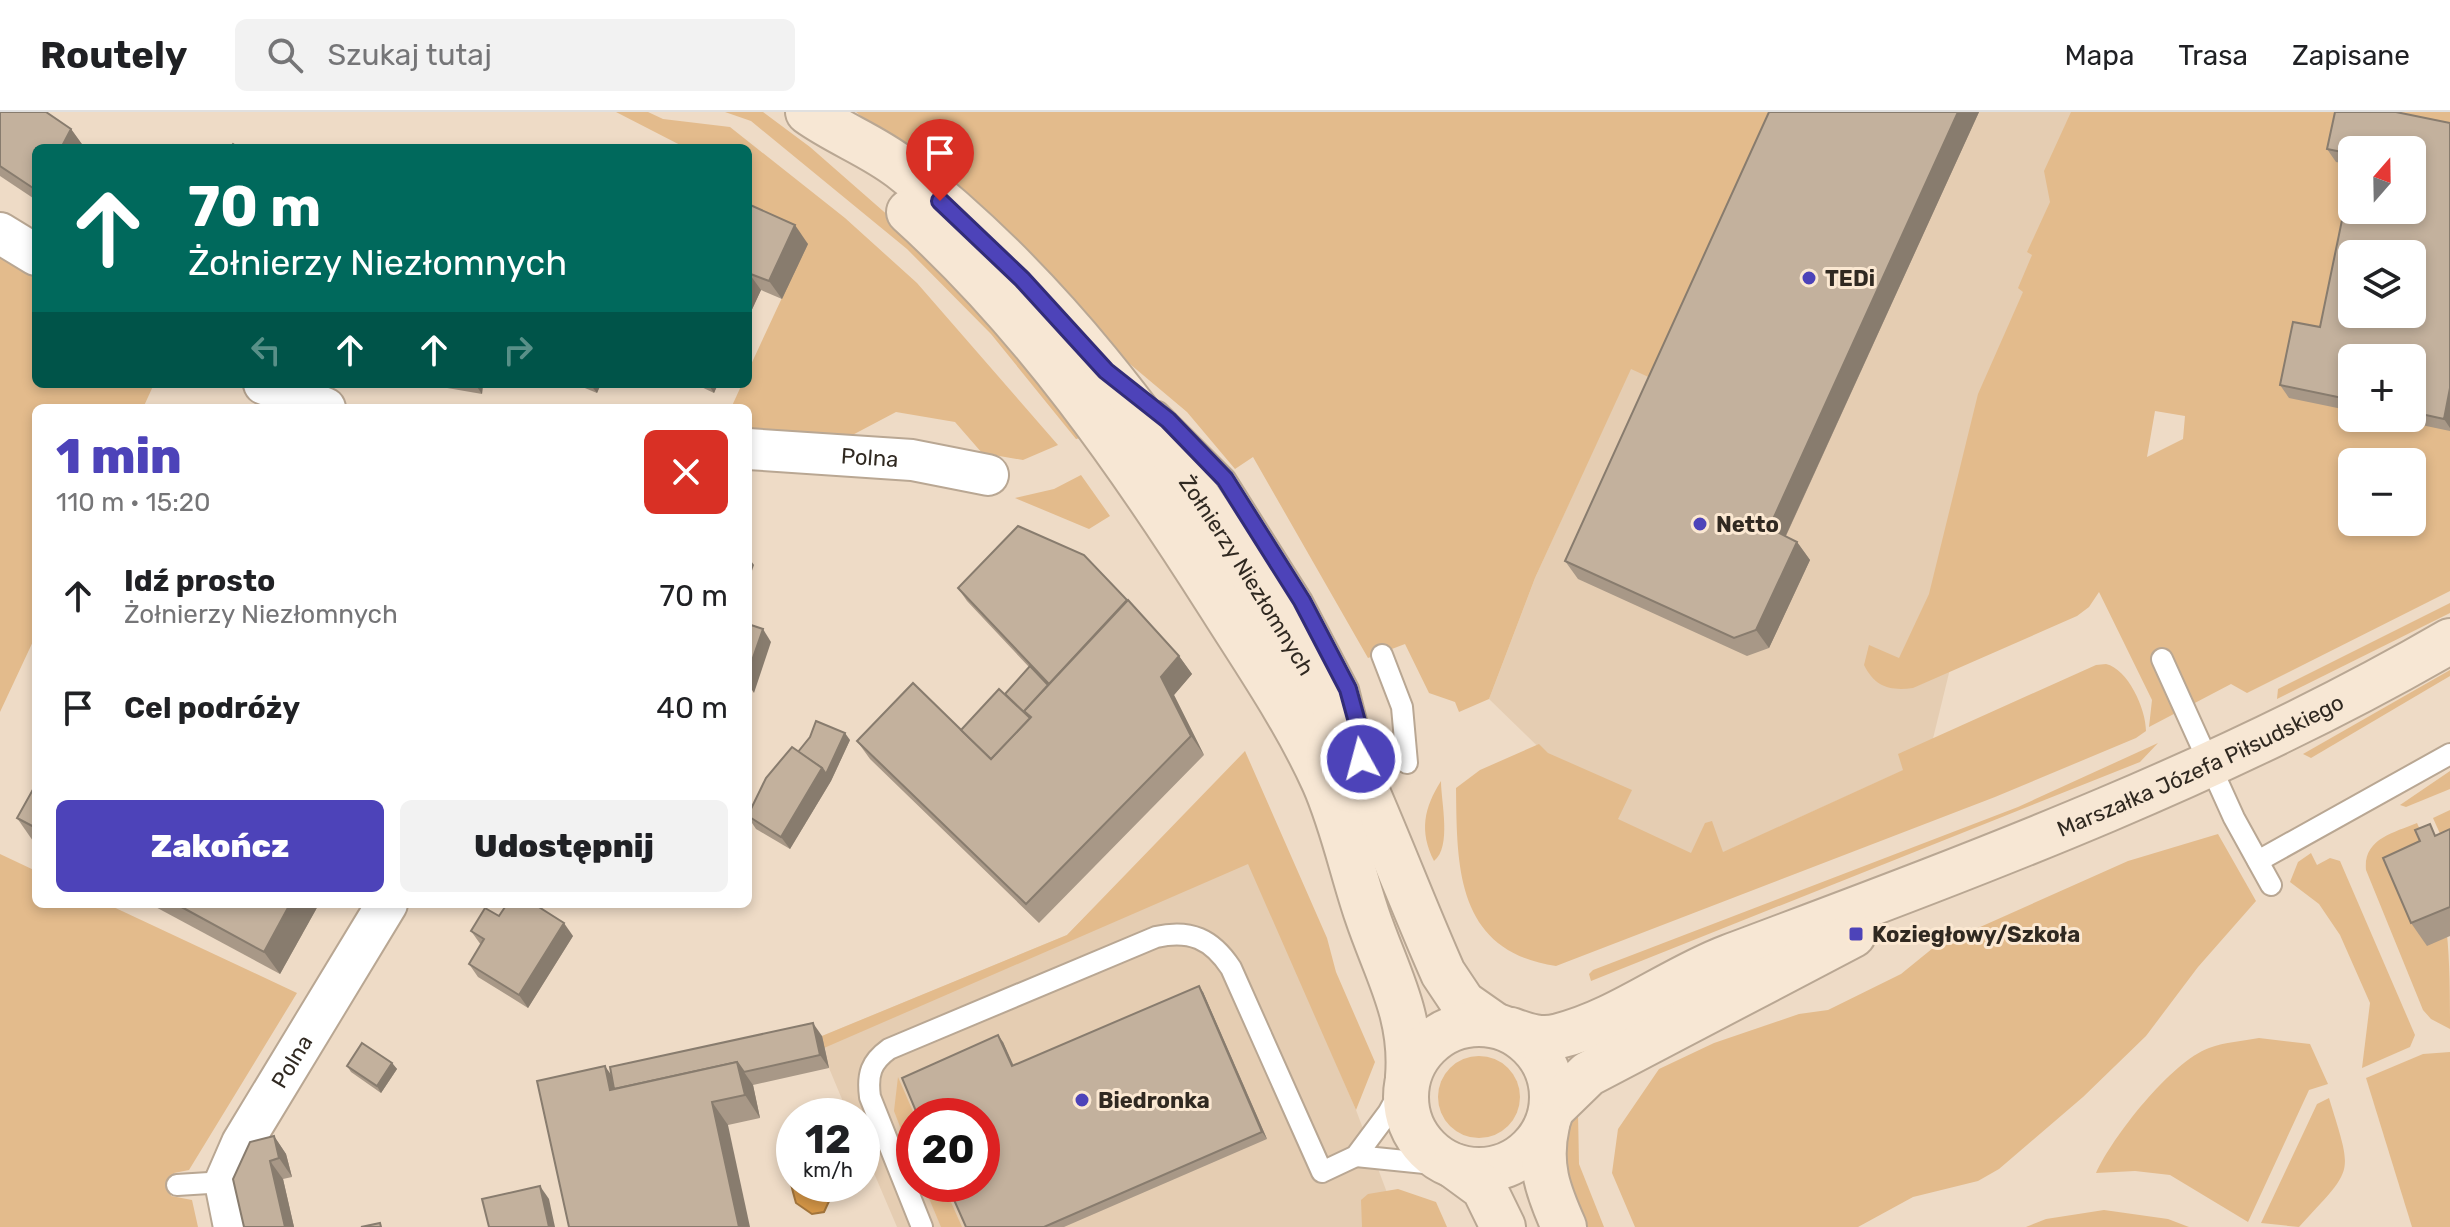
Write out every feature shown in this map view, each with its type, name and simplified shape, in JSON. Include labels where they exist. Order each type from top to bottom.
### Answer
[{"type":"street","name":"Żołnierzy Niezłomnych","points":[[821,122],[898,165],[955,214],[1106,371],[1212,515],[1328,708],[1443,973],[1463,1003],[1502,1027]]},
{"type":"street","name":"Żołnierzy Niezłomnych","points":[[821,122],[1015,321],[1095,418],[1161,511],[1277,696],[1328,792],[1370,924],[1404,1011],[1409,1035],[1408,1077]]},
{"type":"street","points":[[0,233],[32,253]]},
{"type":"street","points":[[274,388],[315,404]]},
{"type":"street","name":"Polna","points":[[752,449],[885,457],[988,475]]},
{"type":"street","name":"Marszałka Józefa Piłsudskiego","points":[[1502,1027],[1544,1038],[1571,1033],[1719,961],[1943,877],[2210,765],[2450,641]]},
{"type":"street","name":"Marszałka Józefa Piłsudskiego","points":[[1549,1117],[1588,1074],[1856,934],[1943,877]]},
{"type":"street","name":"Polna","points":[[225,1182],[242,1143],[385,908]]},
{"type":"street","points":[[1503,1227],[1484,1188],[1423,1144],[1412,1127],[1405,1095],[1408,1077],[1421,1052],[1439,1035],[1473,1023],[1502,1027],[1539,1054],[1548,1071],[1549,1117],[1542,1149],[1543,1171],[1564,1227]]},
{"type":"street","points":[[1454,1166],[1472,1170],[1506,1165],[1531,1148],[1549,1117]]},
{"type":"street","points":[[225,1182],[234,1227]]},
{"type":"lane","points":[[1382,655],[1402,707],[1407,763]]},
{"type":"lane","points":[[2162,659],[2210,765],[2271,885]]},
{"type":"lane","points":[[2258,861],[2450,754]]},
{"type":"lane","points":[[922,1227],[870,1097],[868,1080],[877,1058],[889,1049],[1156,937],[1179,932],[1199,937],[1219,950],[1231,968],[1322,1172],[1356,1156],[1388,1113],[1408,1077]]},
{"type":"lane","points":[[1356,1156],[1454,1166]]},
{"type":"lane","points":[[177,1185],[225,1182]]},
{"type":"shaded area","points":[[616,112],[648,112],[663,119],[730,127],[751,144],[678,144]]},
{"type":"shaded area","points":[[725,112],[763,112],[810,147],[915,239],[1090,436],[1076,439],[991,334],[907,249],[751,121]]},
{"type":"shaded area","points":[[856,112],[1791,112],[1666,385],[1631,369],[1535,578],[1489,699],[1459,712],[1455,702],[1429,693],[1405,644],[1368,658],[1253,457],[1235,469],[1187,412],[1093,333],[987,221]]},
{"type":"shaded area","points":[[1747,112],[2086,112],[1928,759],[1671,876],[1489,699],[1535,578]]},
{"type":"shaded area","points":[[2071,112],[2450,112],[2450,591],[2247,693],[2231,684],[2149,727],[2152,700],[2099,592],[2089,607],[2077,616],[1913,688],[1890,688],[1878,683],[1864,665],[1869,645],[1899,658],[1929,594],[1978,394],[2023,292],[2018,288],[2032,255],[2027,252],[2050,202],[2044,171]],"holes":[[[2155,411],[2185,416],[2183,439],[2147,457]]]},
{"type":"shaded area","points":[[752,144],[845,218],[917,283],[1058,445],[1023,460],[982,453],[955,422],[896,412],[843,440],[752,433],[752,404],[733,404],[740,388],[752,388],[752,362],[807,244],[752,218]]},
{"type":"shaded area","points":[[0,252],[32,274],[32,388],[152,388],[145,404],[32,404],[32,644],[0,712]]},
{"type":"shaded area","points":[[1081,475],[1110,516],[1089,529],[1015,498],[1054,489]]},
{"type":"shaded area","points":[[2450,603],[2450,613],[2277,699],[2278,689]]},
{"type":"shaded area","points":[[2106,664],[2122,673],[2139,701],[2146,731],[2136,738],[1995,797],[1556,966],[1523,957],[1498,943],[1481,924],[1469,901],[1458,847],[1456,788],[1480,770],[1539,744],[1548,753],[1632,790],[1618,819],[1691,853],[1705,823],[1712,821],[1723,852],[1903,770],[1898,754],[2096,665]]},
{"type":"shaded area","points":[[2450,670],[2450,676],[2311,758],[2303,754]]},
{"type":"shaded area","points":[[2158,743],[2140,762],[1591,981],[1589,974],[1593,970],[2018,807]]},
{"type":"shaded area","points":[[1245,751],[1327,938],[1336,972],[1375,1062],[1356,1110],[1248,864],[824,1048],[822,1036],[1067,935]]},
{"type":"shaded area","points":[[2450,771],[2450,789],[2406,807],[2400,805]]},
{"type":"shaded area","points":[[1441,781],[1444,835],[1443,846],[1434,861],[1425,830],[1427,810]]},
{"type":"shaded area","points":[[1216,784],[1356,1110],[1392,1206],[1385,1227],[897,1227],[880,1187],[880,1098],[842,1098],[829,1068],[822,1036],[1067,935]]},
{"type":"shaded area","points":[[2450,810],[2450,856],[2433,818]]},
{"type":"shaded area","points":[[2417,823],[2442,899],[2448,949],[2450,1029],[2431,1019],[2423,1010],[2366,870],[2366,859],[2374,844]]},
{"type":"shaded area","points":[[2218,834],[2256,901],[2198,967],[2146,1036],[2083,1097],[1999,1169],[1978,1181],[1913,1197],[1858,1227],[1635,1227],[1612,1173],[1618,1129],[1659,1069],[1714,1043],[1799,1014],[1828,1010],[1901,974],[1933,948],[2128,861]]},
{"type":"shaded area","points":[[2311,853],[2317,865],[2330,858],[2340,861],[2415,1035],[2410,1047],[2362,1068],[2370,1003],[2340,935],[2319,904],[2290,882],[2298,862]]},
{"type":"shaded area","points":[[0,854],[32,869],[32,908],[116,908],[297,993],[189,1170],[174,1173],[171,1196],[192,1200],[198,1227],[0,1227]]},
{"type":"shaded area","points":[[2259,1038],[2310,1044],[2328,1084],[2309,1090],[2248,1222],[2170,1175],[2135,1171],[2096,1173],[2129,1121],[2178,1068],[2209,1048]]},
{"type":"shaded area","points":[[2450,1052],[2450,1227],[2412,1227],[2366,1078],[2423,1054]]},
{"type":"shaded area","points":[[1471,1056],[1487,1056],[1502,1063],[1513,1074],[1520,1097],[1517,1113],[1508,1126],[1487,1138],[1471,1138],[1456,1131],[1445,1120],[1438,1105],[1438,1089],[1445,1074],[1456,1063]]},
{"type":"shaded area","points":[[898,1077],[907,1098],[896,1098],[896,1116],[894,1111]]},
{"type":"shaded area","points":[[2329,1098],[2345,1157],[2339,1180],[2299,1227],[2261,1223],[2317,1104]]},
{"type":"shaded area","points":[[1578,1113],[1579,1164],[1604,1227],[1584,1227],[1564,1169],[1564,1139]]},
{"type":"shaded area","points":[[1398,1189],[1436,1202],[1447,1227],[1362,1227],[1361,1200],[1368,1194]]},
{"type":"shaded area","points":[[829,1202],[824,1212],[812,1214],[796,1203]]},
{"type":"shaded area","points":[[931,1202],[951,1202],[962,1227],[941,1227]]},
{"type":"shaded area","points":[[2104,1210],[2168,1219],[2189,1227],[2026,1227],[2046,1219]]},
{"type":"building","points":[[0,112],[46,112],[71,129],[63,144],[32,144],[32,187],[0,166]]},
{"type":"building","points":[[1769,112],[1958,112],[1769,528],[1797,542],[1756,630],[1734,638],[1565,561]]},
{"type":"building","points":[[2335,112],[2396,112],[2450,123],[2450,388],[2444,419],[2426,415],[2426,344],[2338,344],[2338,397],[2280,385],[2293,322],[2320,327],[2341,224],[2426,224],[2426,136],[2338,136],[2338,151],[2327,149]]},
{"type":"building","points":[[752,206],[795,225],[769,281],[752,275]]},
{"type":"building","points":[[1018,526],[1084,555],[1127,600],[1049,684],[958,588]]},
{"type":"building","points":[[1128,600],[1179,656],[1161,677],[1191,736],[1026,904],[857,741],[913,683],[991,759],[1031,717],[1024,711]]},
{"type":"building","points":[[752,625],[763,629],[752,661]]},
{"type":"building","points":[[1030,666],[1048,685],[1024,711],[1028,716],[1005,694]]},
{"type":"building","points":[[999,689],[1030,718],[991,759],[961,730]]},
{"type":"building","points":[[816,721],[845,733],[826,774],[798,752],[810,737]]},
{"type":"building","points":[[792,747],[822,768],[781,837],[752,819],[752,807],[766,778]]},
{"type":"building","points":[[32,791],[32,826],[17,818]]},
{"type":"building","points":[[2430,824],[2435,836],[2450,829],[2450,907],[2411,923],[2383,858],[2420,841],[2415,830]]},
{"type":"building","points":[[183,908],[288,908],[264,952]]},
{"type":"building","points":[[485,908],[499,916],[504,908],[540,908],[564,923],[519,995],[469,964],[484,939],[471,931]]},
{"type":"building","name":"Biedronka","points":[[1199,986],[1262,1132],[1044,1227],[966,1227],[955,1202],[1000,1202],[1000,1098],[910,1098],[902,1078],[998,1035],[1012,1066]]},
{"type":"building","points":[[813,1023],[820,1055],[744,1072],[737,1062],[614,1089],[610,1067]]},
{"type":"building","points":[[362,1043],[392,1063],[377,1086],[347,1066]]},
{"type":"building","points":[[737,1062],[745,1095],[712,1102],[739,1227],[569,1227],[537,1081],[605,1066],[610,1090]]},
{"type":"building","points":[[274,1136],[279,1158],[270,1161],[285,1227],[244,1227],[233,1179],[250,1142]]},
{"type":"building","points":[[540,1186],[549,1227],[489,1227],[482,1199]]},
{"type":"place","name":"TEDi","points":[[1809,278]]},
{"type":"place","name":"Netto","points":[[1700,524]]},
{"type":"place","name":"Koziegłowy/Szkoła","points":[[1856,934]]},
{"type":"place","name":"Biedronka","points":[[1082,1100]]},
{"type":"route","points":[[940,201],[1022,279],[1106,371],[1168,420],[1225,479],[1302,601],[1348,689],[1360,733],[1361,759]]}]
